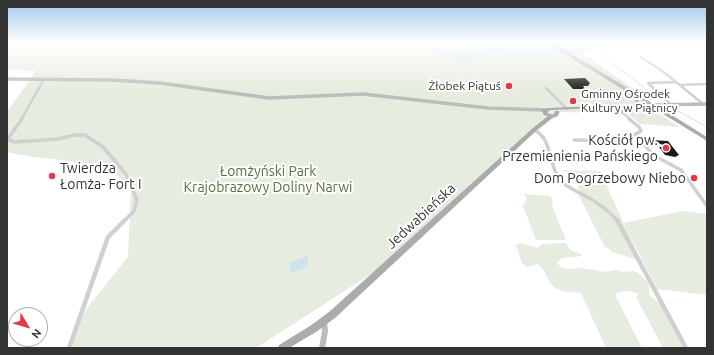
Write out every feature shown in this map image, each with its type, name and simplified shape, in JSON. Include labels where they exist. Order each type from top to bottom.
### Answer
[{"type":"main road","points":[[546,112],[638,104],[649,105],[707,140]]},
{"type":"main road","points":[[616,106],[649,105]]},
{"type":"main road","points":[[555,111],[574,109]]},
{"type":"main road","name":"Jedwabieńska","points":[[282,348],[324,321],[534,129],[552,116],[556,115],[555,111]]},
{"type":"main road","points":[[546,112],[552,116]]},
{"type":"main road","name":"Jedwabieńska","points":[[534,129],[546,112]]},
{"type":"street","points":[[576,59],[649,105]]},
{"type":"street","points":[[643,59],[705,104]]},
{"type":"street","points":[[585,64],[649,105],[705,104]]},
{"type":"street","points":[[7,79],[90,78],[136,81],[269,98],[364,94],[468,106],[546,112]]},
{"type":"street","points":[[44,79],[9,140],[15,142],[58,139],[75,135],[85,135],[103,147],[118,164],[126,174],[137,200],[134,211],[108,237],[69,348]]},
{"type":"street","points":[[671,104],[648,83],[676,82]]},
{"type":"street","points":[[680,85],[707,84]]},
{"type":"street","points":[[546,88],[566,109]]},
{"type":"street","points":[[636,98],[638,104]]},
{"type":"street","points":[[574,140],[624,138],[636,135],[640,132],[641,129],[616,106]]},
{"type":"street","points":[[534,129],[541,135],[547,144],[554,169],[560,181],[598,203],[618,220],[631,248],[662,301],[686,348]]},
{"type":"street","points":[[636,135],[653,155],[681,170],[707,206]]},
{"type":"street","points":[[322,348],[325,330],[324,321]]},
{"type":"green space","name":"Łomżyński Park Krajobrazowy Doliny Narwi","points":[[7,59],[590,59],[647,98],[656,112],[680,127],[640,124],[628,114],[562,112],[496,162],[374,272],[256,348],[68,348],[86,309],[128,257],[131,188],[117,176],[91,166],[77,162],[7,152],[7,112],[36,71],[7,69]]},
{"type":"green space","points":[[560,170],[600,171],[639,257],[635,259],[612,252],[605,247],[579,196],[578,185],[567,173]]},
{"type":"green space","points":[[524,194],[551,196],[553,203],[552,206],[566,240],[536,240],[523,206],[527,199]]},
{"type":"green space","points":[[683,211],[707,214],[707,295],[657,289],[623,223]]},
{"type":"green space","points":[[521,243],[537,248],[542,244],[566,243],[570,250],[581,254],[582,256],[562,258],[557,263],[562,268],[581,268],[605,272],[617,270],[623,272],[635,271],[648,283],[649,295],[663,305],[683,348],[663,348],[636,297],[639,294],[626,291],[615,295],[642,348],[606,348],[581,293],[562,291],[554,287],[544,271],[537,264],[528,267],[522,263],[516,245]]},
{"type":"water","points":[[451,59],[478,59],[462,61]]},
{"type":"water","points":[[308,256],[308,266],[290,273],[290,263]]},
{"type":"building","points":[[585,78],[590,83],[588,86],[583,86],[585,89],[573,89],[564,79]]},
{"type":"building","name":"Kościół pw. Przemienienia Pańskiego","points":[[651,140],[668,141],[679,155],[675,157],[665,155],[659,147],[668,147]]},
{"type":"waterway","points":[[606,59],[610,64],[621,70],[663,102]]},
{"type":"waterway","points":[[671,107],[707,127]]},
{"type":"place","name":"Żłobek Piątuś","points":[[509,86]]},
{"type":"place","name":"Gminny Ośrodek Kultury w Piątnicy","points":[[573,101]]},
{"type":"place","name":"Kościół pw. Przemienienia Pańskiego","points":[[666,148]]},
{"type":"place","name":"Twierdza Łomża- Fort I","points":[[52,176]]},
{"type":"place","name":"Dom Pogrzebowy Niebo","points":[[694,178]]}]
